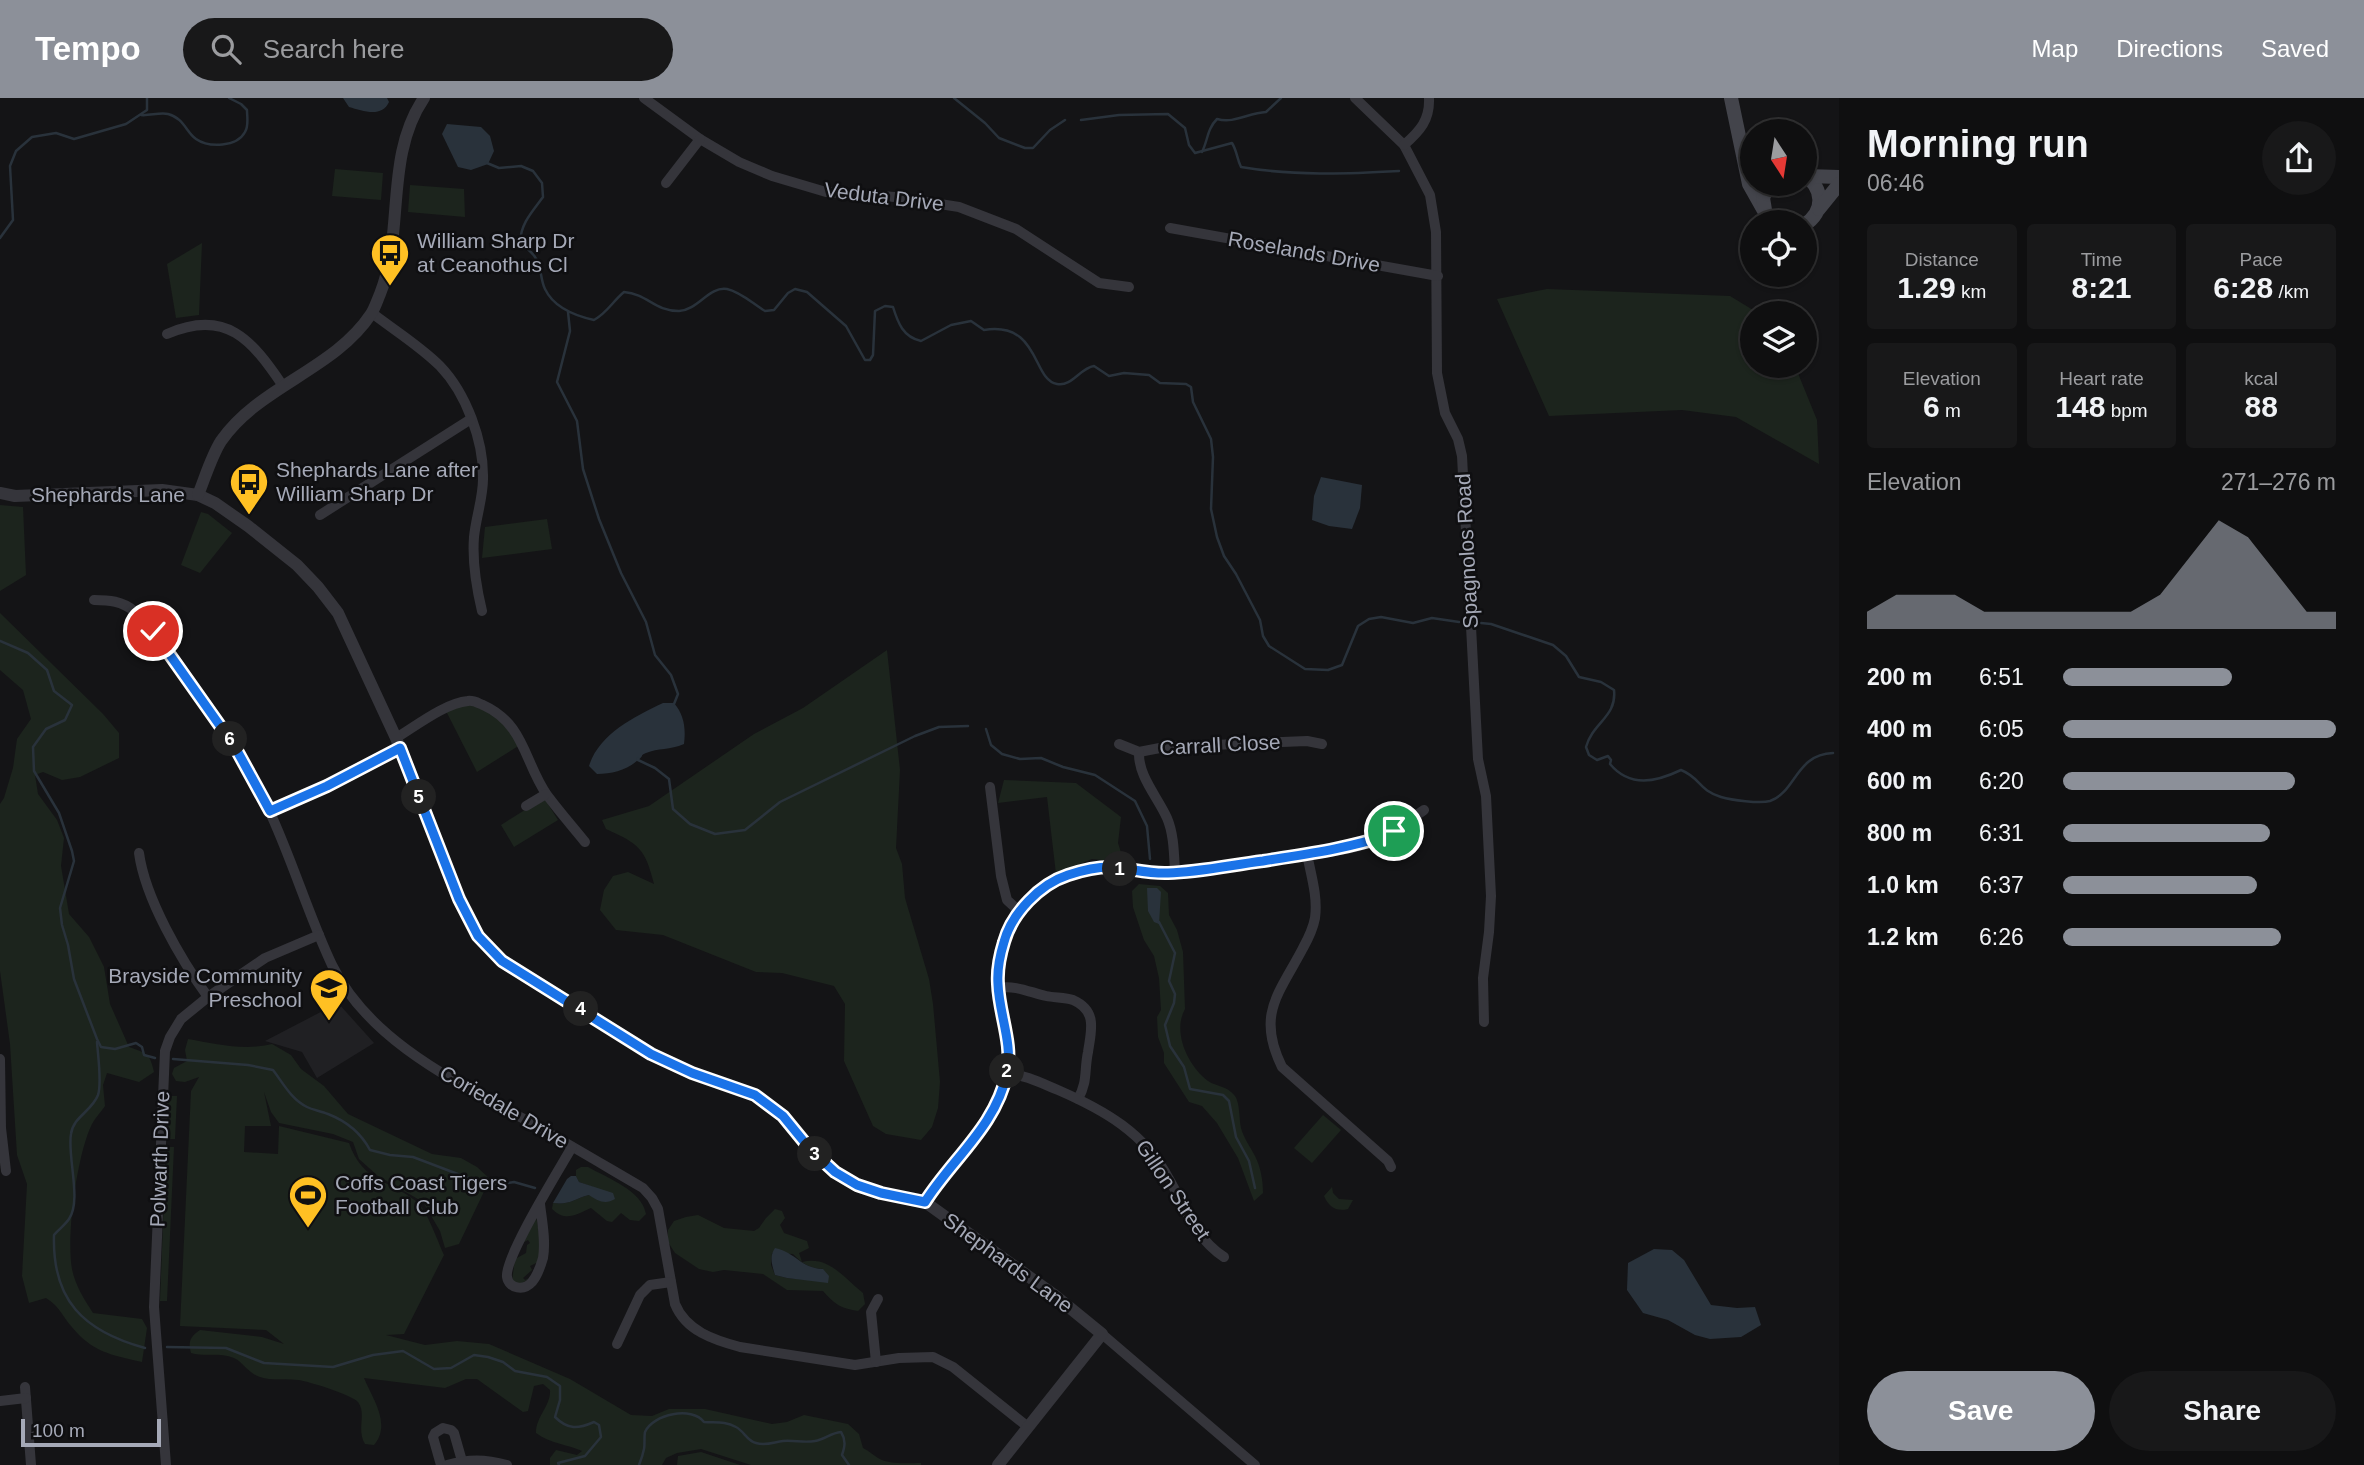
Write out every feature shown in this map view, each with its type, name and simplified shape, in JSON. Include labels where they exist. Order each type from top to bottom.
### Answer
[{"type":"main road","points":[[1733,105],[1749,184],[1765,210]]},
{"type":"main road","points":[[1817,176],[1839,177]]},
{"type":"main road","points":[[1817,213],[1839,184]]},
{"type":"main road","points":[[1817,189],[1819,209]]},
{"type":"street","points":[[198,495],[220,443],[256,405],[341,346],[372,313],[390,264],[404,145],[424,98]]},
{"type":"street","name":"Veduta Drive","points":[[644,98],[700,139],[739,162],[826,192],[935,201],[980,214],[1016,229],[1099,283],[1129,287]]},
{"type":"street","points":[[1356,98],[1404,145],[1424,126],[1429,111],[1429,98]]},
{"type":"street","points":[[666,183],[700,139]]},
{"type":"street","name":"Spagnolos Road","points":[[1404,145],[1430,195],[1437,254],[1437,373],[1445,413],[1458,439],[1462,456],[1478,759],[1488,816],[1491,896],[1483,978],[1484,1022]]},
{"type":"street","name":"Roselands Drive","points":[[1170,228],[1437,276]]},
{"type":"street","points":[[372,313],[440,366],[459,392],[471,419],[481,451],[483,478],[474,534],[476,586],[482,611]]},
{"type":"street","points":[[167,334],[182,327],[202,324],[220,326],[235,332],[250,342],[283,386]]},
{"type":"street","points":[[320,515],[471,419]]},
{"type":"street","name":"Shephards Lane","points":[[0,492],[15,496],[162,490],[198,495],[215,503],[248,526],[297,565],[338,613],[398,743],[459,899],[478,936],[502,961],[651,1054],[692,1073],[755,1095],[783,1116],[810,1149],[835,1172],[857,1185],[925,1202],[1055,1296],[1255,1465]]},
{"type":"street","name":"Coriedale Drive","points":[[94,600],[112,599],[134,610],[153,631],[235,747],[270,811],[333,967],[352,998],[382,1032],[466,1086],[643,1188],[652,1198],[658,1209],[680,1316],[704,1335],[722,1342],[855,1365],[918,1356],[943,1361],[1028,1427]]},
{"type":"street","points":[[270,811],[327,786],[398,743],[451,705],[475,701],[499,714],[516,730],[547,794],[585,842]]},
{"type":"street","name":"Carrall Close","points":[[1119,744],[1139,752],[1164,747],[1208,745],[1307,741],[1322,744]]},
{"type":"street","points":[[1139,752],[1144,776],[1168,820],[1175,872]]},
{"type":"street","points":[[990,787],[1003,884],[1007,900],[1019,911]]},
{"type":"street","points":[[526,806],[547,794]]},
{"type":"street","points":[[925,1202],[940,1178],[981,1131],[994,1110],[1007,1073],[1007,1037],[998,988],[999,964],[1004,940],[1019,911],[1034,897],[1066,876],[1108,867],[1144,872],[1175,872],[1355,846],[1388,835],[1424,810]]},
{"type":"street","points":[[139,853],[141,872],[169,934],[186,968],[208,997]]},
{"type":"street","points":[[1307,854],[1315,898],[1315,918],[1310,934],[1272,1005],[1269,1028],[1274,1050],[1282,1067],[1388,1161],[1391,1167]]},
{"type":"street","name":"Polwarth Drive","points":[[166,1465],[154,1307],[163,1065],[170,1037],[181,1019],[208,997],[265,958],[319,935]]},
{"type":"street","points":[[998,988],[1023,988],[1072,1000],[1090,1013],[1093,1023],[1087,1052],[1087,1078],[1078,1099]]},
{"type":"street","points":[[0,1059],[1,1128],[6,1171]]},
{"type":"street","name":"Gillon Street","points":[[1007,1073],[1023,1075],[1078,1099],[1110,1115],[1143,1141],[1169,1178],[1199,1235],[1224,1257]]},
{"type":"street","points":[[540,1204],[542,1259],[532,1283],[517,1288],[509,1283],[508,1268],[540,1204],[572,1147]]},
{"type":"street","points":[[617,1344],[640,1294],[650,1285],[671,1282]]},
{"type":"street","points":[[876,1362],[871,1312],[878,1299]]},
{"type":"street","points":[[998,1465],[1102,1334]]},
{"type":"street","points":[[0,1401],[26,1393],[31,1465]]},
{"type":"street","points":[[462,1461],[454,1433],[443,1428],[435,1433],[433,1437],[444,1465],[486,1460],[507,1465]]},
{"type":"shaded area","points":[[343,98],[387,98],[389,102],[382,110],[372,112],[349,107]]},
{"type":"shaded area","points":[[447,124],[481,127],[490,136],[494,151],[488,164],[471,170],[458,167],[442,134]]},
{"type":"shaded area","points":[[335,169],[383,173],[381,200],[332,196]]},
{"type":"shaded area","points":[[410,185],[464,189],[465,217],[408,212]]},
{"type":"shaded area","points":[[202,243],[199,315],[176,318],[167,264]]},
{"type":"shaded area","points":[[1547,289],[1730,296],[1740,302],[1740,378],[1800,378],[1817,420],[1819,464],[1736,417],[1682,410],[1549,416],[1497,299]]},
{"type":"shaded area","points":[[1321,477],[1362,485],[1360,508],[1352,529],[1329,526],[1312,520],[1314,496]]},
{"type":"shaded area","points":[[0,505],[23,507],[26,575],[0,591]]},
{"type":"shaded area","points":[[201,512],[208,514],[232,533],[200,573],[181,565]]},
{"type":"shaded area","points":[[547,519],[552,549],[482,558],[485,527]]},
{"type":"shaded area","points":[[0,613],[119,733],[119,758],[80,777],[62,780],[43,772],[35,775],[38,794],[57,820],[64,838],[61,866],[69,914],[89,937],[104,967],[110,1004],[129,1047],[146,1055],[154,1072],[139,1082],[107,1073],[103,1085],[105,1106],[92,1124],[77,1174],[70,1237],[73,1275],[93,1313],[142,1319],[147,1328],[142,1362],[111,1354],[87,1342],[46,1298],[29,1303],[22,1276],[27,1184],[17,1155],[10,1044],[0,971],[0,804],[13,768],[17,739],[31,719],[23,690],[0,670]]},
{"type":"shaded area","points":[[887,650],[900,770],[896,848],[902,864],[905,898],[929,979],[940,1082],[938,1108],[932,1127],[921,1140],[886,1134],[873,1126],[844,1061],[845,1004],[834,986],[782,973],[756,972],[663,935],[616,930],[600,910],[604,890],[613,876],[628,872],[654,884],[644,855],[626,839],[606,829],[602,820],[649,806],[754,734],[803,708]]},
{"type":"shaded area","points":[[468,701],[488,707],[523,743],[477,772],[445,709]]},
{"type":"shaded area","points":[[663,703],[674,703],[680,712],[684,727],[684,744],[646,753],[624,769],[614,772],[597,774],[589,766],[609,736],[629,721]]},
{"type":"shaded area","points":[[1004,780],[1076,783],[1121,817],[1118,843],[1124,862],[1092,859],[1056,874],[1047,797],[998,803]]},
{"type":"shaded area","points":[[544,798],[558,820],[514,847],[501,825]]},
{"type":"shaded area","points":[[1139,884],[1160,886],[1168,893],[1169,915],[1177,930],[1183,952],[1185,1009],[1181,1018],[1181,1038],[1189,1058],[1201,1075],[1211,1083],[1228,1090],[1237,1099],[1241,1128],[1257,1161],[1262,1179],[1263,1193],[1254,1201],[1238,1158],[1217,1123],[1202,1106],[1189,1102],[1164,1063],[1164,1053],[1158,1037],[1157,1017],[1161,1010],[1159,978],[1154,956],[1144,940],[1133,907],[1132,891]]},
{"type":"shaded area","points":[[1147,888],[1157,888],[1161,892],[1159,924],[1154,922],[1148,911]]},
{"type":"shaded area","name":"Brayside Community Preschool","points":[[338,1003],[374,1043],[317,1078],[302,1052],[265,1041]]},
{"type":"shaded area","points":[[188,1039],[241,1047],[272,1044],[291,1055],[301,1069],[324,1086],[348,1114],[432,1154],[461,1158],[490,1179],[459,1244],[445,1248],[440,1231],[423,1202],[378,1176],[359,1159],[353,1142],[333,1134],[279,1123],[271,1112],[264,1092],[271,1126],[245,1126],[244,1152],[278,1154],[279,1126],[349,1143],[355,1156],[369,1173],[417,1202],[428,1219],[444,1255],[404,1334],[386,1335],[425,1345],[457,1341],[489,1344],[570,1379],[631,1415],[652,1416],[669,1409],[705,1409],[772,1424],[787,1422],[804,1415],[848,1424],[859,1434],[863,1448],[878,1458],[893,1463],[921,1465],[751,1465],[701,1449],[677,1453],[666,1458],[662,1465],[550,1465],[550,1458],[556,1450],[577,1455],[582,1451],[536,1433],[550,1390],[543,1384],[534,1386],[528,1411],[523,1412],[477,1379],[466,1379],[445,1388],[364,1378],[381,1420],[379,1437],[374,1445],[365,1444],[361,1433],[361,1407],[354,1399],[303,1381],[260,1377],[229,1356],[191,1353],[191,1340],[200,1330],[262,1337],[284,1344],[266,1330],[180,1326],[191,1091],[199,1077],[185,1082],[176,1081],[172,1074],[174,1068],[187,1061],[185,1050]]},
{"type":"shaded area","points":[[168,1096],[177,1096],[175,1139],[166,1139]]},
{"type":"shaded area","points":[[1323,1115],[1341,1130],[1312,1163],[1294,1148]]},
{"type":"shaded area","points":[[166,1147],[174,1147],[167,1301],[160,1301]]},
{"type":"shaded area","points":[[588,1167],[631,1191],[646,1214],[639,1221],[630,1220],[621,1213],[612,1222],[591,1208],[571,1216],[557,1213],[552,1209],[553,1203],[568,1202],[589,1195],[593,1187],[579,1182],[576,1176],[576,1170]]},
{"type":"shaded area","points":[[571,1176],[576,1176],[579,1182],[613,1193],[615,1199],[602,1202],[589,1195],[568,1202],[553,1203]]},
{"type":"shaded area","points":[[1332,1187],[1333,1193],[1339,1199],[1353,1200],[1348,1209],[1336,1209],[1328,1203],[1324,1196]]},
{"type":"shaded area","points":[[775,1209],[782,1211],[785,1218],[780,1225],[784,1233],[807,1241],[809,1248],[799,1253],[802,1262],[820,1262],[836,1270],[863,1293],[865,1304],[858,1311],[852,1310],[839,1305],[823,1291],[787,1290],[763,1274],[699,1269],[675,1253],[668,1242],[668,1230],[674,1221],[698,1215],[724,1228],[754,1231]],"holes":[[[772,1253],[793,1254],[810,1266],[823,1269],[819,1281],[775,1275],[771,1265]]]},
{"type":"shaded area","points":[[536,1216],[541,1244],[538,1262],[530,1266],[532,1270],[523,1278],[525,1280],[531,1277],[521,1284],[512,1281],[515,1259],[526,1253],[530,1243],[528,1240],[522,1243]]},
{"type":"shaded area","points":[[775,1248],[789,1253],[809,1266],[823,1269],[829,1276],[828,1283],[775,1275],[772,1258]]},
{"type":"shaded area","points":[[1654,1249],[1672,1250],[1684,1260],[1711,1305],[1755,1307],[1761,1325],[1741,1337],[1710,1339],[1695,1335],[1668,1320],[1643,1313],[1627,1290],[1628,1263]]},
{"type":"shaded area","points":[[701,1452],[740,1465],[677,1465],[678,1456]]},
{"type":"waterway","points":[[0,238],[13,220],[10,166],[16,151],[32,137],[56,133],[74,139],[126,124],[147,110],[147,98]]},
{"type":"waterway","points":[[141,115],[168,114],[178,119],[202,142],[215,145],[229,143],[241,137],[248,121],[247,110],[229,98]]},
{"type":"waterway","points":[[954,98],[999,138],[1025,148],[1033,148],[1050,130],[1065,120]]},
{"type":"waterway","points":[[1202,152],[1209,131],[1217,119],[1229,120],[1266,112],[1281,98]]},
{"type":"waterway","points":[[1081,120],[1119,115],[1168,114],[1185,128],[1189,145],[1195,153],[1232,143],[1241,167],[1300,173],[1399,171]]},
{"type":"waterway","points":[[487,163],[499,168],[521,166],[533,171],[542,183],[543,197],[525,223],[520,242],[537,261],[543,285],[549,296],[566,310],[580,316],[594,320],[624,292],[632,293],[663,308],[679,311],[692,307],[715,291],[727,289],[742,295],[765,311],[774,310],[788,293],[795,289],[807,292],[846,326],[865,360],[870,360],[873,355],[875,311],[885,306],[893,307],[899,324],[906,333],[921,341],[951,325],[971,321],[984,330],[1002,330],[1016,334],[1032,352],[1043,373],[1057,384],[1067,383],[1094,366],[1109,376],[1124,373],[1149,375],[1160,383],[1186,384],[1191,387],[1193,402],[1211,439],[1211,509],[1224,556],[1260,620],[1263,636],[1269,646],[1305,669],[1328,670],[1342,665],[1358,626],[1369,619],[1381,617],[1413,623],[1432,618],[1459,622]]},
{"type":"waterway","points":[[568,312],[570,331],[557,382],[577,421],[583,469],[599,519],[621,573],[646,622],[655,655],[671,675],[678,694],[674,704]]},
{"type":"waterway","points":[[1481,623],[1553,645],[1566,656],[1579,677],[1601,682],[1614,690],[1612,707],[1589,738],[1586,747],[1589,755],[1597,760],[1608,756],[1610,764],[1626,777],[1653,780],[1681,770],[1713,794],[1765,802],[1786,790],[1811,760],[1833,753]]},
{"type":"waterway","points":[[0,641],[28,653],[47,670],[54,691],[72,705],[65,720],[46,729],[33,747],[34,771],[59,813],[74,861],[60,908],[74,979],[101,1047],[115,1049],[136,1043],[142,1047],[144,1055],[155,1058]]},
{"type":"waterway","points":[[638,758],[669,779],[673,809],[690,824],[715,834],[745,830],[780,802],[915,736],[939,727],[968,726]]},
{"type":"waterway","points":[[986,729],[991,745],[1002,754],[1020,759],[1041,758],[1095,775],[1135,801],[1147,826],[1150,859]]},
{"type":"waterway","points":[[1159,922],[1175,953],[1169,981],[1175,994],[1174,1003],[1165,1025],[1170,1046],[1184,1067],[1190,1089],[1223,1095],[1229,1101],[1236,1137],[1249,1161],[1255,1188]]},
{"type":"waterway","points":[[97,1042],[99,1090],[95,1101],[72,1128],[70,1143],[73,1211],[54,1235],[55,1258],[59,1278],[76,1310],[104,1332],[145,1348]]},
{"type":"waterway","points":[[173,1059],[248,1065],[273,1070],[296,1100],[347,1124],[358,1133],[370,1150],[413,1157],[484,1184],[514,1182],[535,1188]]},
{"type":"waterway","points":[[167,1347],[226,1348],[264,1363],[333,1367],[373,1355],[403,1351],[434,1369],[451,1368],[474,1355],[488,1357],[503,1362],[515,1371],[547,1377],[560,1386],[560,1400],[555,1417],[564,1424],[578,1427],[594,1422],[599,1425],[601,1437],[585,1456],[558,1463],[559,1465]]},
{"type":"waterway","points":[[639,1465],[645,1432],[649,1426],[664,1417],[682,1413],[691,1414],[704,1422],[732,1425],[750,1440],[760,1444],[815,1441],[841,1432],[844,1438],[842,1455],[849,1465]]},
{"type":"place","name":"William Sharp Dr at Ceanothus Cl","points":[[390,287]]},
{"type":"place","name":"Shephards Lane after William Sharp Dr","points":[[249,516]]},
{"type":"place","name":"Brayside Community Preschool","points":[[329,1022]]},
{"type":"place","name":"Coffs Coast Tigers Football Club","points":[[308,1229]]},
{"type":"route","points":[[153,631],[235,747],[270,811],[327,786],[400,748],[459,899],[478,936],[502,961],[651,1054],[692,1073],[755,1095],[783,1116],[810,1149],[835,1172],[857,1185],[925,1202],[940,1178],[981,1131],[994,1110],[1007,1073],[1007,1037],[998,982],[999,964],[1004,940],[1019,911],[1034,897],[1066,876],[1094,869],[1108,867],[1165,873],[1203,869],[1328,852],[1355,846],[1394,831]]}]
